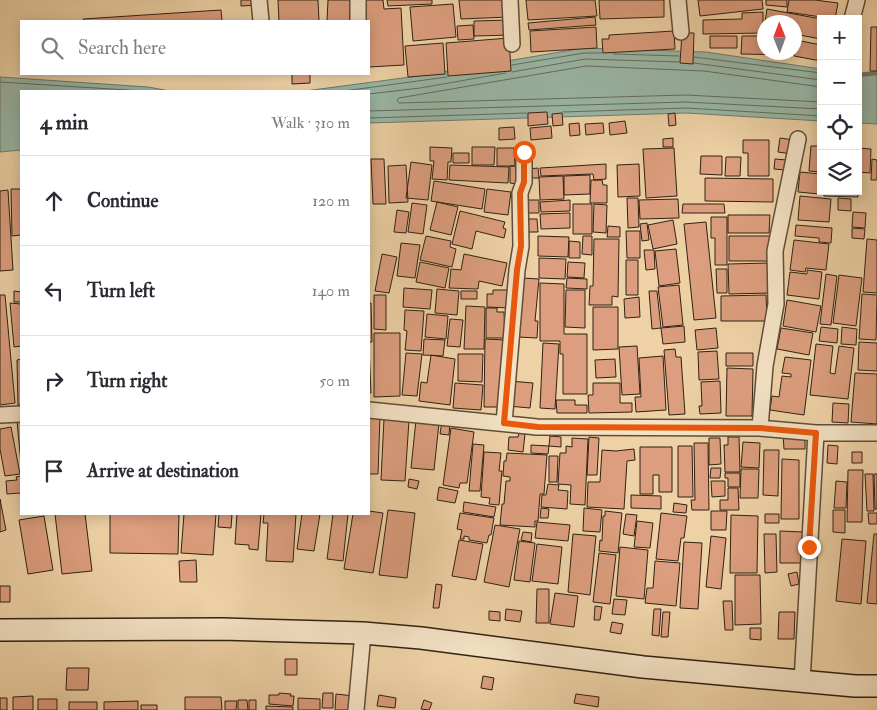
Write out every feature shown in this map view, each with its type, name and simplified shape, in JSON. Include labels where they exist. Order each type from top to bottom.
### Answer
[{"type":"street","points":[[260,0],[261,20]]},
{"type":"street","points":[[358,0],[358,20]]},
{"type":"street","points":[[510,0],[512,44]]},
{"type":"street","points":[[678,0],[681,32]]},
{"type":"street","points":[[853,15],[857,0]]},
{"type":"street","points":[[760,428],[765,366],[776,304],[775,251],[798,139]]},
{"type":"street","points":[[504,423],[520,252],[520,193],[524,182],[524,152]]},
{"type":"street","points":[[370,410],[538,427],[760,428],[816,433],[877,433]]},
{"type":"street","points":[[0,415],[20,414]]},
{"type":"street","points":[[802,682],[816,433]]},
{"type":"street","points":[[0,630],[222,628],[363,633],[421,638],[643,667],[802,682],[877,686]]},
{"type":"street","points":[[356,710],[363,633]]},
{"type":"water","points":[[584,48],[706,52],[817,68],[817,121],[686,113],[370,123],[370,90],[313,90],[418,76]]},
{"type":"water","points":[[877,73],[877,124],[862,123],[862,74]]},
{"type":"water","points":[[0,77],[148,87],[164,90],[20,90],[20,150],[0,152]]},
{"type":"building","points":[[241,0],[259,0],[259,5],[241,6]]},
{"type":"building","points":[[278,0],[318,0],[319,20],[279,20]]},
{"type":"building","points":[[328,0],[353,0],[351,20],[327,20]]},
{"type":"building","points":[[364,0],[383,0],[384,9],[401,8],[404,65],[370,67],[370,20],[366,20]]},
{"type":"building","points":[[387,0],[432,0],[432,4],[388,6]]},
{"type":"building","points":[[459,0],[508,0],[509,17],[461,19]]},
{"type":"building","points":[[526,0],[595,0],[597,16],[528,20]]},
{"type":"building","points":[[599,0],[664,0],[664,17],[600,19]]},
{"type":"building","points":[[698,0],[762,0],[763,9],[700,16]]},
{"type":"building","points":[[766,0],[787,0],[787,7],[766,5]]},
{"type":"building","points":[[789,0],[815,0],[838,3],[836,15],[817,16],[787,12]]},
{"type":"building","points":[[453,4],[456,37],[413,41],[410,7]]},
{"type":"building","points":[[767,9],[799,15],[766,15]]},
{"type":"building","points":[[221,10],[222,20],[84,20]]},
{"type":"building","points":[[763,12],[763,15],[757,15],[757,33],[703,34],[703,20],[742,19],[742,13]]},
{"type":"building","points":[[802,15],[817,18],[817,38],[802,35]]},
{"type":"building","points":[[595,17],[596,25],[529,30],[528,23]]},
{"type":"building","points":[[510,20],[511,35],[474,36],[474,21]]},
{"type":"building","points":[[473,25],[474,39],[458,40],[457,26]]},
{"type":"building","points":[[596,27],[597,48],[531,52],[530,31]]},
{"type":"building","points":[[871,27],[877,27],[877,71],[870,71]]},
{"type":"building","points":[[674,31],[675,49],[603,53],[602,39],[609,39],[609,35]]},
{"type":"building","points":[[682,33],[694,33],[693,64],[680,63]]},
{"type":"building","points":[[710,36],[737,36],[737,48],[710,48]]},
{"type":"building","points":[[742,36],[757,36],[757,54],[741,54]]},
{"type":"building","points":[[509,38],[511,71],[448,76],[446,43]]},
{"type":"building","points":[[802,41],[817,44],[817,60],[802,57]]},
{"type":"building","points":[[443,43],[445,74],[408,77],[405,46]]},
{"type":"building","points":[[292,75],[310,75],[310,83],[292,84]]},
{"type":"building","points":[[547,112],[548,124],[528,126],[528,113]]},
{"type":"building","points":[[562,113],[563,125],[553,126],[552,114]]},
{"type":"building","points":[[675,113],[676,125],[669,126],[668,114]]},
{"type":"building","points":[[625,121],[627,133],[610,135],[609,123]]},
{"type":"building","points":[[579,123],[580,135],[570,136],[569,124]]},
{"type":"building","points":[[603,123],[604,133],[586,135],[585,124]]},
{"type":"building","points":[[551,126],[552,138],[531,140],[530,128]]},
{"type":"building","points":[[514,127],[515,139],[499,140],[499,128]]},
{"type":"building","points":[[673,138],[673,147],[663,147],[663,139]]},
{"type":"building","points":[[780,138],[794,140],[792,154],[778,152]]},
{"type":"building","points":[[743,140],[769,140],[769,176],[748,176],[748,153],[743,153]]},
{"type":"building","points":[[811,146],[817,146],[817,172],[809,171]]},
{"type":"building","points":[[430,147],[452,148],[451,162],[448,162],[447,180],[432,179],[434,161],[430,161]]},
{"type":"building","points":[[472,147],[495,147],[494,165],[472,165]]},
{"type":"building","points":[[497,148],[514,148],[515,166],[497,166]]},
{"type":"building","points":[[674,148],[677,196],[646,198],[643,149]]},
{"type":"building","points":[[862,148],[871,149],[870,173],[862,172]]},
{"type":"building","points":[[453,153],[469,153],[469,163],[453,163]]},
{"type":"building","points":[[701,156],[722,156],[722,175],[700,174]]},
{"type":"building","points":[[726,157],[741,157],[740,176],[725,176]]},
{"type":"building","points":[[371,159],[384,159],[386,204],[373,204]]},
{"type":"building","points":[[775,159],[787,160],[786,170],[774,169]]},
{"type":"building","points":[[872,159],[877,160],[877,180],[871,180]]},
{"type":"building","points":[[411,162],[432,165],[428,200],[406,198]]},
{"type":"building","points":[[606,164],[606,179],[594,180],[593,174],[541,176],[540,168]]},
{"type":"building","points":[[639,164],[640,196],[618,197],[617,165]]},
{"type":"building","points":[[406,165],[408,202],[389,203],[388,166]]},
{"type":"building","points":[[450,165],[509,167],[508,183],[449,180]]},
{"type":"building","points":[[510,166],[518,166],[517,184],[510,183]]},
{"type":"building","points":[[538,168],[539,178],[530,178],[529,169]]},
{"type":"building","points":[[800,172],[817,174],[817,194],[798,192]]},
{"type":"building","points":[[590,175],[590,194],[564,195],[564,176]]},
{"type":"building","points":[[563,176],[564,199],[540,200],[539,177]]},
{"type":"building","points":[[705,178],[773,179],[773,202],[705,201]]},
{"type":"building","points":[[591,180],[602,180],[603,185],[607,185],[607,203],[590,203]]},
{"type":"building","points":[[434,181],[485,189],[482,209],[431,201]]},
{"type":"building","points":[[11,189],[20,189],[20,235],[12,236]]},
{"type":"building","points":[[487,189],[511,192],[508,215],[484,212]]},
{"type":"building","points":[[8,190],[13,270],[0,271],[0,191]]},
{"type":"building","points":[[858,195],[858,197],[824,196]]},
{"type":"building","points":[[800,196],[831,199],[829,222],[798,220]]},
{"type":"building","points":[[627,198],[638,198],[639,227],[628,228]]},
{"type":"building","points":[[838,198],[851,199],[851,211],[838,210]]},
{"type":"building","points":[[678,199],[679,218],[640,219],[639,200]]},
{"type":"building","points":[[528,200],[539,200],[539,213],[528,213]]},
{"type":"building","points":[[570,200],[570,211],[541,212],[540,202]]},
{"type":"building","points":[[437,202],[458,207],[451,235],[430,230]]},
{"type":"building","points":[[412,203],[427,205],[423,234],[408,232]]},
{"type":"building","points":[[573,204],[592,204],[592,234],[573,234]]},
{"type":"building","points":[[594,204],[607,205],[606,233],[593,232]]},
{"type":"building","points":[[683,204],[724,204],[725,213],[682,213]]},
{"type":"building","points":[[397,210],[409,212],[406,233],[394,232]]},
{"type":"building","points":[[460,211],[505,222],[503,228],[506,229],[504,238],[476,231],[472,249],[452,244]]},
{"type":"building","points":[[853,212],[866,213],[865,228],[852,227]]},
{"type":"building","points":[[570,213],[570,228],[541,229],[540,214]]},
{"type":"building","points":[[728,215],[770,215],[769,233],[728,233]]},
{"type":"building","points":[[711,217],[727,217],[727,265],[715,265],[715,238],[711,238]]},
{"type":"building","points":[[526,219],[537,219],[538,232],[526,232]]},
{"type":"building","points":[[673,220],[677,244],[653,249],[648,225]]},
{"type":"building","points":[[706,222],[716,318],[694,320],[684,224]]},
{"type":"building","points":[[647,223],[649,240],[642,241],[640,224]]},
{"type":"building","points":[[796,225],[832,228],[831,243],[819,242],[819,238],[795,236]]},
{"type":"building","points":[[608,226],[620,227],[620,237],[607,237]]},
{"type":"building","points":[[852,228],[865,229],[864,239],[852,238]]},
{"type":"building","points":[[626,231],[640,231],[640,258],[627,258]]},
{"type":"building","points":[[426,236],[451,241],[450,247],[456,249],[452,267],[420,260]]},
{"type":"building","points":[[538,236],[569,237],[568,257],[538,256]]},
{"type":"building","points":[[583,236],[592,236],[592,255],[582,254]]},
{"type":"building","points":[[729,236],[771,236],[771,261],[729,261]]},
{"type":"building","points":[[594,239],[619,239],[618,297],[612,296],[612,305],[589,305],[590,286],[593,286]]},
{"type":"building","points":[[867,239],[877,240],[877,293],[863,292]]},
{"type":"building","points":[[794,240],[829,244],[826,270],[806,268],[805,272],[790,270]]},
{"type":"building","points":[[569,241],[580,242],[580,258],[569,258]]},
{"type":"building","points":[[401,243],[420,245],[415,278],[397,276]]},
{"type":"building","points":[[676,249],[680,283],[659,286],[655,251]]},
{"type":"building","points":[[644,250],[654,250],[655,269],[646,270]]},
{"type":"building","points":[[382,254],[397,257],[389,293],[375,291]]},
{"type":"building","points":[[464,254],[507,263],[502,286],[479,281],[478,289],[449,288],[451,269],[461,270]]},
{"type":"building","points":[[539,258],[566,259],[565,279],[539,278]]},
{"type":"building","points":[[626,260],[638,260],[638,295],[626,295]]},
{"type":"building","points":[[420,262],[449,268],[445,288],[416,282]]},
{"type":"building","points":[[568,262],[585,263],[584,278],[567,277]]},
{"type":"building","points":[[770,263],[770,293],[729,294],[728,264]]},
{"type":"building","points":[[716,269],[727,269],[727,293],[717,293]]},
{"type":"building","points":[[807,270],[822,272],[819,299],[787,295],[790,272],[807,274]]},
{"type":"building","points":[[826,274],[837,276],[831,325],[820,324]]},
{"type":"building","points":[[839,275],[862,278],[856,326],[833,323]]},
{"type":"building","points":[[523,278],[539,279],[535,321],[538,321],[537,338],[518,337]]},
{"type":"building","points":[[567,278],[587,279],[587,289],[566,288]]},
{"type":"building","points":[[540,283],[564,284],[564,334],[587,334],[587,394],[563,394],[563,354],[560,354],[560,341],[540,341]]},
{"type":"building","points":[[679,285],[683,325],[663,327],[658,287]]},
{"type":"building","points":[[404,288],[432,290],[430,309],[403,307]]},
{"type":"building","points":[[437,289],[459,291],[457,315],[435,313]]},
{"type":"building","points":[[493,290],[509,290],[509,308],[487,307],[487,294],[493,294]]},
{"type":"building","points":[[566,290],[585,290],[585,328],[565,327]]},
{"type":"building","points":[[14,291],[20,292],[20,302],[14,302]]},
{"type":"building","points":[[461,291],[477,291],[477,299],[461,299]]},
{"type":"building","points":[[649,291],[657,291],[661,328],[652,329]]},
{"type":"building","points":[[862,294],[877,295],[876,340],[859,339]]},
{"type":"building","points":[[0,295],[5,295],[15,403],[0,405]]},
{"type":"building","points":[[374,295],[386,295],[386,330],[374,329]]},
{"type":"building","points":[[766,295],[767,321],[721,321],[721,296]]},
{"type":"building","points":[[639,297],[640,317],[625,318],[624,299]]},
{"type":"building","points":[[787,300],[821,306],[816,332],[783,326]]},
{"type":"building","points":[[10,303],[20,304],[20,346],[14,347]]},
{"type":"building","points":[[371,303],[372,342],[370,342]]},
{"type":"building","points":[[466,306],[485,307],[484,349],[464,349]]},
{"type":"building","points":[[593,307],[618,307],[618,349],[593,350]]},
{"type":"building","points":[[486,308],[497,308],[497,312],[504,312],[505,338],[486,338]]},
{"type":"building","points":[[405,310],[424,311],[421,351],[405,350],[407,331],[404,330]]},
{"type":"building","points":[[427,314],[448,316],[446,339],[425,337]]},
{"type":"building","points":[[450,319],[463,320],[460,347],[447,346]]},
{"type":"building","points":[[684,326],[685,342],[663,344],[661,328]]},
{"type":"building","points":[[821,327],[838,329],[837,343],[819,341]]},
{"type":"building","points":[[842,327],[857,329],[856,345],[841,344]]},
{"type":"building","points":[[716,328],[718,348],[697,350],[695,330]]},
{"type":"building","points":[[781,328],[813,333],[809,355],[777,349]]},
{"type":"building","points":[[374,333],[400,333],[400,396],[374,397]]},
{"type":"building","points":[[424,339],[445,340],[443,356],[423,355]]},
{"type":"building","points":[[485,339],[505,340],[504,407],[484,407]]},
{"type":"building","points":[[859,342],[877,343],[877,371],[858,370]]},
{"type":"building","points":[[543,343],[559,344],[555,409],[540,408]]},
{"type":"building","points":[[816,344],[833,346],[830,373],[835,374],[839,346],[854,348],[848,399],[810,395]]},
{"type":"building","points":[[637,346],[640,394],[622,395],[619,347]]},
{"type":"building","points":[[675,349],[676,357],[681,357],[685,414],[669,415],[664,350]]},
{"type":"building","points":[[717,351],[719,379],[699,380],[698,352]]},
{"type":"building","points":[[406,353],[422,354],[417,396],[402,395]]},
{"type":"building","points":[[726,353],[753,353],[753,366],[726,366]]},
{"type":"building","points":[[458,354],[483,354],[482,382],[458,381]]},
{"type":"building","points":[[431,355],[455,359],[450,405],[419,401],[421,382],[427,383]]},
{"type":"building","points":[[663,356],[666,410],[636,412],[635,397],[641,397],[639,358]]},
{"type":"building","points":[[785,357],[811,360],[804,415],[770,410],[772,396],[779,397],[782,376],[791,377],[791,374],[782,373]]},
{"type":"building","points":[[20,359],[20,405],[18,405],[17,360]]},
{"type":"building","points":[[615,359],[616,377],[596,378],[595,360]]},
{"type":"building","points":[[727,368],[753,369],[752,416],[726,416]]},
{"type":"building","points":[[855,373],[877,374],[877,424],[851,422]]},
{"type":"building","points":[[510,381],[533,383],[530,408],[508,406]]},
{"type":"building","points":[[720,381],[721,413],[700,414],[699,406],[702,406],[701,382]]},
{"type":"building","points":[[455,383],[483,385],[481,410],[453,408]]},
{"type":"building","points":[[593,383],[620,383],[620,403],[632,403],[632,412],[589,413],[588,395],[593,395]]},
{"type":"building","points":[[556,400],[575,400],[575,405],[587,405],[587,413],[557,413]]},
{"type":"building","points":[[833,403],[849,404],[848,423],[832,422]]},
{"type":"building","points":[[370,416],[380,416],[378,474],[370,474]]},
{"type":"building","points":[[384,419],[409,420],[405,481],[381,480]]},
{"type":"building","points":[[20,420],[20,453],[17,421]]},
{"type":"building","points":[[416,420],[439,423],[434,470],[411,468]]},
{"type":"building","points":[[442,421],[450,422],[449,435],[440,434]]},
{"type":"building","points":[[11,427],[20,474],[5,476],[0,449],[0,429]]},
{"type":"building","points":[[451,428],[474,432],[467,483],[460,483],[459,488],[443,485]]},
{"type":"building","points":[[519,433],[525,434],[523,452],[508,450],[509,437],[518,437]]},
{"type":"building","points":[[805,434],[805,449],[784,449],[783,435]]},
{"type":"building","points":[[550,436],[561,437],[561,447],[549,446]]},
{"type":"building","points":[[589,437],[599,438],[597,475],[587,475]]},
{"type":"building","points":[[728,437],[739,437],[740,472],[725,472],[724,445],[728,445]]},
{"type":"building","points":[[572,438],[588,439],[585,505],[570,504],[571,485],[558,484],[560,453],[566,453],[566,446],[572,447]]},
{"type":"building","points":[[709,438],[720,438],[721,464],[709,465]]},
{"type":"building","points":[[743,442],[760,443],[759,468],[741,467]]},
{"type":"building","points":[[694,443],[708,443],[709,510],[692,510],[691,500],[695,500]]},
{"type":"building","points":[[473,444],[484,445],[480,491],[469,491]]},
{"type":"building","points":[[531,445],[549,446],[548,454],[531,453]]},
{"type":"building","points":[[828,445],[838,446],[837,464],[827,463]]},
{"type":"building","points":[[678,446],[692,446],[693,497],[678,497]]},
{"type":"building","points":[[640,447],[672,447],[672,492],[659,492],[659,475],[653,475],[653,494],[640,494]]},
{"type":"building","points":[[634,449],[635,460],[627,461],[624,509],[587,507],[588,482],[600,482],[602,450]]},
{"type":"building","points":[[764,450],[779,450],[778,496],[763,495]]},
{"type":"building","points":[[484,452],[501,453],[499,471],[502,471],[499,505],[489,504],[490,498],[481,497]]},
{"type":"building","points":[[852,452],[862,452],[862,463],[852,463]]},
{"type":"building","points":[[507,453],[547,455],[544,494],[540,494],[538,521],[535,521],[535,527],[500,525],[506,481],[510,481],[510,477],[503,476],[504,461],[506,461]]},
{"type":"building","points":[[549,456],[558,456],[557,482],[549,482]]},
{"type":"building","points":[[782,459],[799,460],[799,519],[781,519]]},
{"type":"building","points":[[711,468],[721,468],[720,478],[710,478]]},
{"type":"building","points":[[741,469],[759,469],[758,498],[740,498]]},
{"type":"building","points":[[848,470],[863,470],[862,522],[847,522]]},
{"type":"building","points":[[725,473],[740,473],[740,487],[728,487],[728,478],[725,478]]},
{"type":"building","points":[[865,474],[873,474],[874,511],[867,511]]},
{"type":"building","points":[[874,474],[877,474],[877,509],[875,509]]},
{"type":"building","points":[[20,476],[20,493],[7,494],[6,481],[17,480],[16,477]]},
{"type":"building","points":[[409,479],[419,481],[417,489],[408,487]]},
{"type":"building","points":[[711,481],[725,481],[725,496],[712,497]]},
{"type":"building","points":[[836,481],[847,482],[846,508],[834,508]]},
{"type":"building","points":[[548,484],[559,485],[558,490],[568,491],[567,509],[541,507],[542,495],[546,495]]},
{"type":"building","points":[[439,487],[458,491],[455,503],[437,500]]},
{"type":"building","points":[[728,488],[738,488],[739,510],[720,510],[720,500],[728,500]]},
{"type":"building","points":[[631,495],[661,496],[661,509],[631,508]]},
{"type":"building","points":[[0,499],[6,530],[0,532]]},
{"type":"building","points":[[464,502],[496,507],[494,517],[463,512]]},
{"type":"building","points":[[674,503],[687,505],[686,513],[673,512]]},
{"type":"building","points":[[541,508],[549,509],[548,518],[540,518]]},
{"type":"building","points":[[584,508],[602,510],[600,532],[583,531]]},
{"type":"building","points":[[388,510],[415,513],[407,578],[379,575]]},
{"type":"building","points":[[833,510],[845,510],[845,533],[833,532]]},
{"type":"building","points":[[370,511],[383,513],[373,573],[344,569],[353,515],[370,515]]},
{"type":"building","points":[[605,511],[622,513],[618,553],[599,551]]},
{"type":"building","points":[[711,511],[727,511],[726,530],[711,530]]},
{"type":"building","points":[[460,513],[494,518],[491,535],[489,535],[487,543],[469,540],[469,537],[464,536],[464,539],[460,539],[462,530],[457,529]]},
{"type":"building","points":[[661,513],[687,516],[684,538],[681,538],[678,561],[656,559]]},
{"type":"building","points":[[868,513],[877,513],[877,524],[869,524]]},
{"type":"building","points":[[626,514],[637,515],[634,536],[623,534]]},
{"type":"building","points":[[765,514],[779,514],[779,523],[765,523]]},
{"type":"building","points":[[55,515],[85,515],[92,571],[62,574]]},
{"type":"building","points":[[110,515],[179,515],[178,554],[110,553]]},
{"type":"building","points":[[184,515],[216,515],[213,555],[181,553]]},
{"type":"building","points":[[219,515],[232,515],[231,528],[218,527]]},
{"type":"building","points":[[237,515],[261,515],[258,550],[249,549],[249,545],[235,544]]},
{"type":"building","points":[[264,515],[296,515],[293,562],[266,561],[268,523],[263,523]]},
{"type":"building","points":[[302,515],[320,515],[314,551],[297,549]]},
{"type":"building","points":[[333,515],[348,515],[343,561],[327,559]]},
{"type":"building","points":[[731,515],[758,516],[757,573],[730,573]]},
{"type":"building","points":[[44,516],[53,570],[28,574],[19,520]]},
{"type":"building","points":[[637,521],[653,523],[650,548],[634,547]]},
{"type":"building","points":[[537,522],[570,525],[568,541],[535,538]]},
{"type":"building","points":[[495,525],[520,529],[509,587],[484,582]]},
{"type":"building","points":[[780,531],[803,532],[802,563],[780,563]]},
{"type":"building","points":[[523,532],[532,533],[531,542],[521,540]]},
{"type":"building","points":[[573,534],[596,536],[590,595],[568,592]]},
{"type":"building","points":[[764,534],[776,534],[777,572],[765,573]]},
{"type":"building","points":[[874,534],[877,534],[877,604],[867,603]]},
{"type":"building","points":[[711,536],[726,538],[721,589],[706,587]]},
{"type":"building","points":[[842,539],[866,541],[861,604],[836,601]]},
{"type":"building","points":[[459,540],[483,544],[476,580],[452,576]]},
{"type":"building","points":[[519,541],[535,543],[530,582],[514,580]]},
{"type":"building","points":[[684,542],[702,543],[698,609],[680,608]]},
{"type":"building","points":[[537,544],[562,547],[558,584],[532,581]]},
{"type":"building","points":[[620,547],[648,550],[644,599],[616,596]]},
{"type":"building","points":[[599,553],[616,555],[610,604],[593,602]]},
{"type":"building","points":[[196,560],[197,582],[180,582],[179,561]]},
{"type":"building","points":[[655,561],[680,563],[676,606],[645,603],[647,588],[653,588]]},
{"type":"building","points":[[797,572],[799,584],[791,586],[788,574]]},
{"type":"building","points":[[735,575],[760,575],[761,624],[735,625]]},
{"type":"building","points":[[436,584],[442,585],[439,608],[433,608]]},
{"type":"building","points":[[0,586],[10,586],[10,602],[0,602]]},
{"type":"building","points":[[537,589],[549,589],[549,623],[536,623]]},
{"type":"building","points":[[555,593],[578,596],[574,627],[550,624]]},
{"type":"building","points":[[614,599],[627,600],[625,615],[612,614]]},
{"type":"building","points":[[723,601],[732,601],[733,630],[725,630]]},
{"type":"building","points":[[595,606],[602,607],[600,620],[594,620]]},
{"type":"building","points":[[506,609],[522,611],[520,622],[505,620]]},
{"type":"building","points":[[654,609],[661,609],[659,636],[652,635]]},
{"type":"building","points":[[489,611],[500,612],[500,621],[489,620]]},
{"type":"building","points":[[663,612],[670,612],[668,637],[661,637]]},
{"type":"building","points":[[779,612],[795,612],[794,639],[778,639]]},
{"type":"building","points":[[612,622],[623,624],[621,634],[610,632]]},
{"type":"building","points":[[750,628],[761,628],[761,640],[750,639]]},
{"type":"building","points":[[285,659],[297,659],[297,675],[285,675]]},
{"type":"building","points":[[67,668],[89,668],[88,690],[66,690]]},
{"type":"building","points":[[483,676],[494,678],[492,690],[481,688]]},
{"type":"building","points":[[279,693],[294,696],[293,706],[269,704],[269,695],[279,695]]},
{"type":"building","points":[[323,693],[333,693],[333,708],[322,708]]},
{"type":"building","points":[[336,694],[354,696],[353,710],[335,710]]},
{"type":"building","points":[[576,694],[599,697],[598,707],[574,703]]},
{"type":"building","points":[[379,695],[396,698],[395,708],[377,706]]},
{"type":"building","points":[[33,696],[33,710],[13,710],[13,697]]},
{"type":"building","points":[[185,697],[221,697],[222,710],[185,710]]},
{"type":"building","points":[[0,698],[7,698],[7,710],[0,710]]},
{"type":"building","points":[[298,698],[320,699],[320,710],[298,710]]},
{"type":"building","points":[[38,699],[57,699],[57,710],[38,710]]},
{"type":"building","points":[[238,700],[247,700],[248,710],[238,710]]},
{"type":"building","points":[[249,700],[256,700],[256,710],[249,710]]},
{"type":"building","points":[[424,700],[432,703],[429,710],[421,709]]},
{"type":"building","points":[[138,701],[138,710],[104,710],[104,702]]},
{"type":"building","points":[[225,701],[237,701],[236,710],[225,710]]},
{"type":"building","points":[[69,702],[97,702],[97,710],[69,710]]},
{"type":"building","points":[[141,705],[157,705],[157,710],[141,710]]},
{"type":"building","points":[[266,706],[293,707],[293,710],[266,710]]},
{"type":"waterway","points":[[862,75],[877,73]]},
{"type":"route","points":[[524,152],[524,182],[520,193],[521,246],[517,270],[504,423],[538,427],[760,428],[816,433],[809,547]]}]
